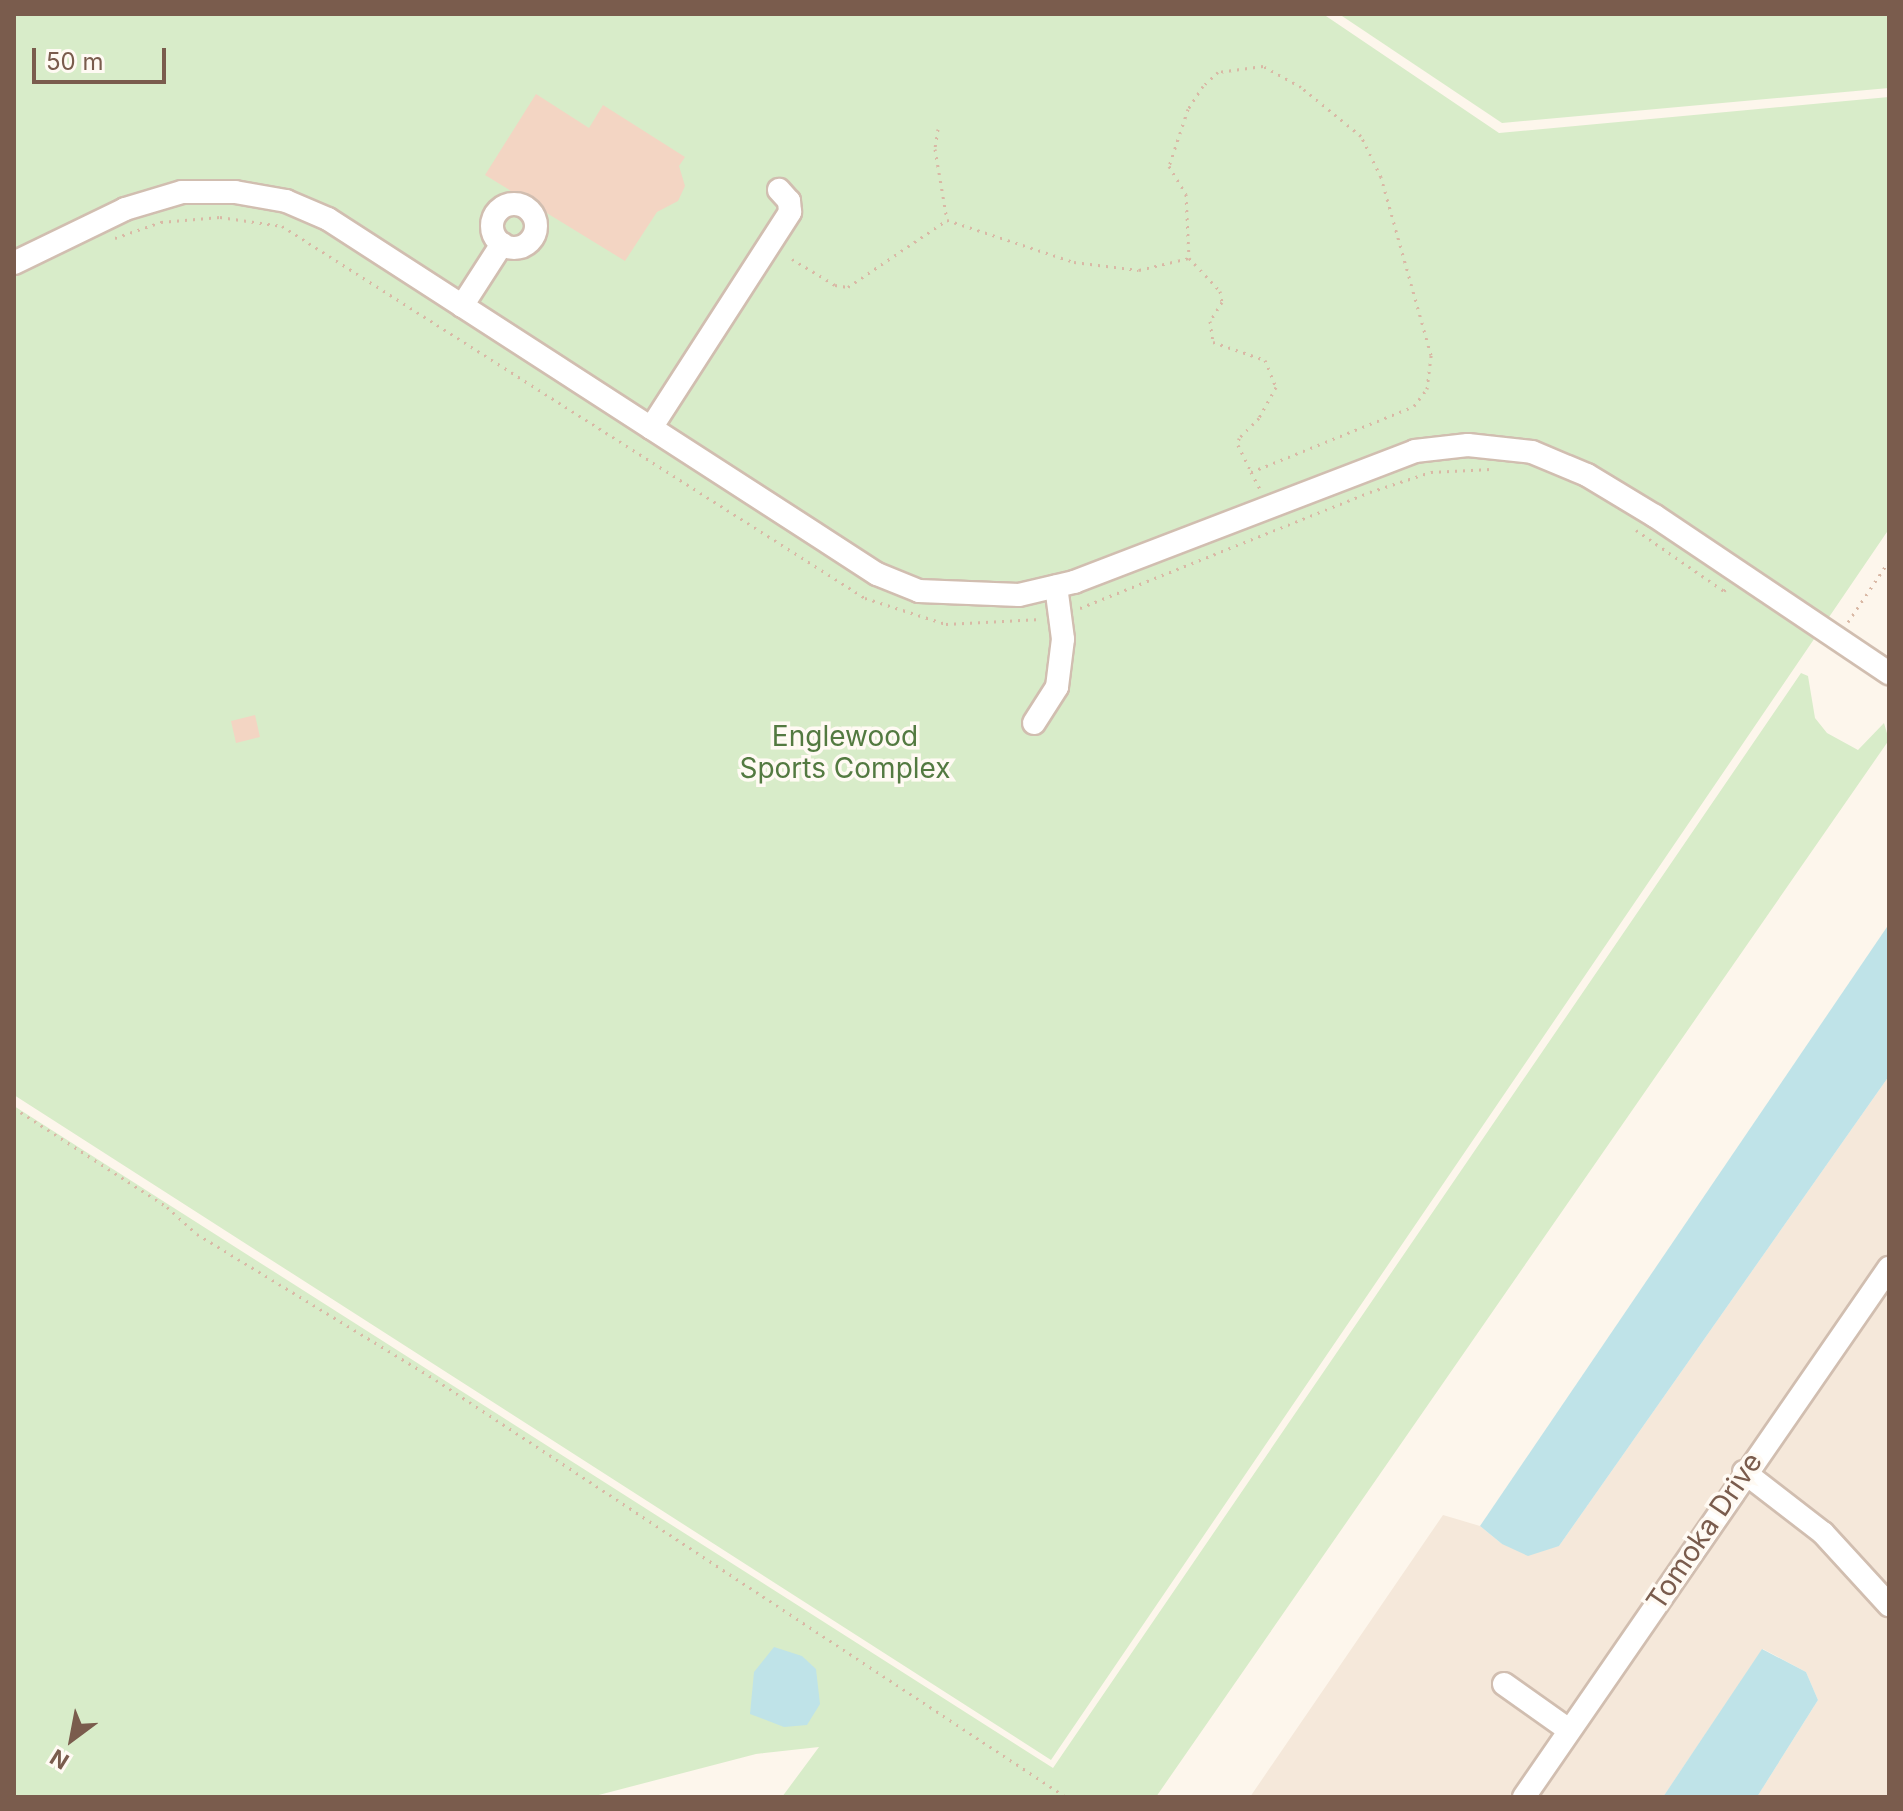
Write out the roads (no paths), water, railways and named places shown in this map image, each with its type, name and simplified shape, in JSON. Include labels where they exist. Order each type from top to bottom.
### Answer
[{"type":"street","points":[[651,428],[790,212],[789,201],[779,190]]},
{"type":"street","points":[[14,263],[125,209],[182,192],[235,192],[286,201],[328,219],[877,574],[919,591],[975,597],[1019,595],[1056,586],[1415,451],[1468,445],[1532,452],[1587,475],[1837,638],[1887,667]]},
{"type":"street","points":[[462,306],[502,244]]},
{"type":"street","points":[[1034,723],[1057,687],[1063,639],[1056,586]]},
{"type":"street","name":"Tomoka Drive","points":[[1524,1797],[1744,1472],[1889,1268]]},
{"type":"street","points":[[1744,1472],[1823,1533],[1889,1605]]},
{"type":"street","points":[[1504,1684],[1569,1730]]},
{"type":"water","points":[[1889,924],[1889,1076],[1559,1546],[1528,1556],[1502,1544],[1480,1526]]},
{"type":"water","points":[[774,1647],[802,1656],[816,1669],[820,1704],[807,1725],[784,1727],[750,1714],[754,1672]]},
{"type":"water","points":[[1762,1649],[1806,1672],[1818,1700],[1757,1797],[1663,1797]]},
{"type":"park label","name":"Englewood Sports Complex","points":[[845,752]]}]
